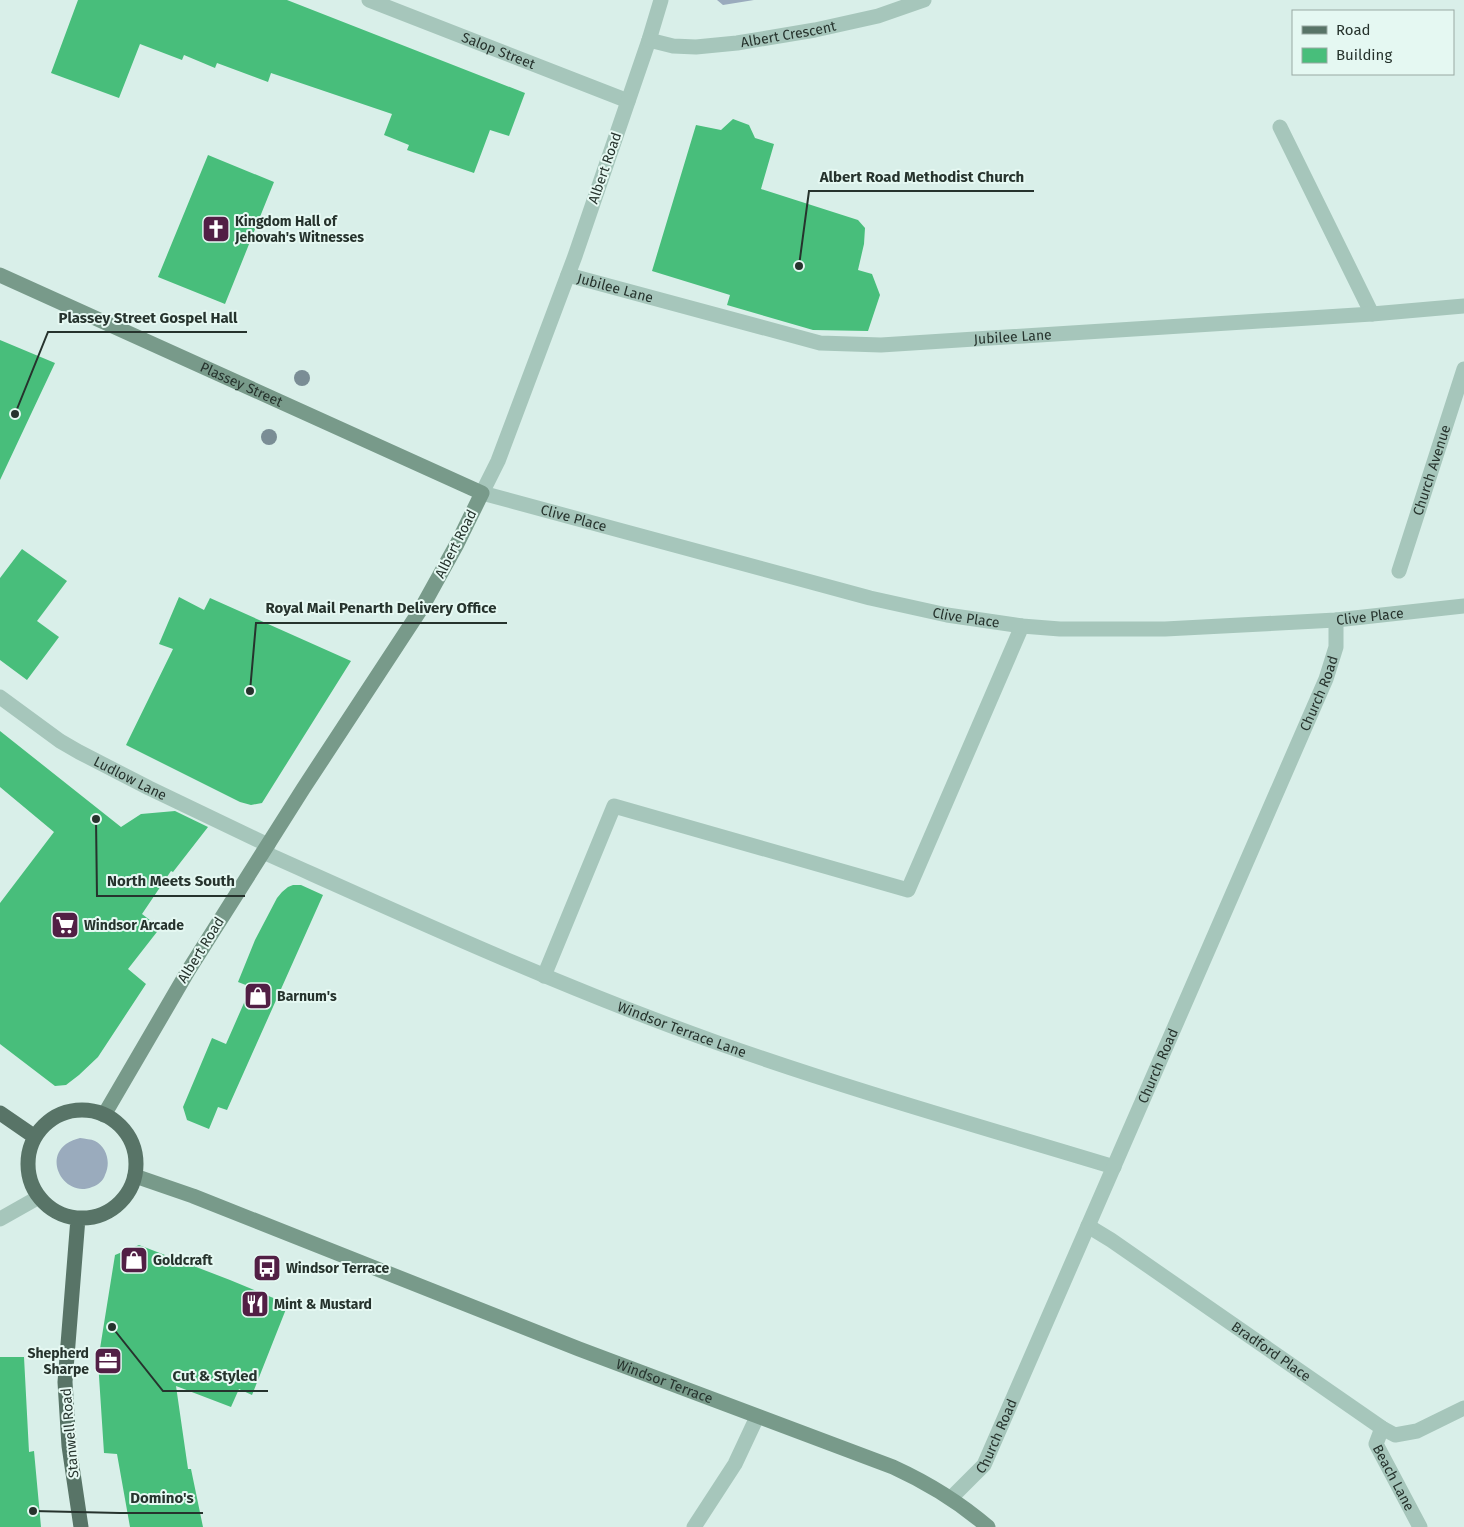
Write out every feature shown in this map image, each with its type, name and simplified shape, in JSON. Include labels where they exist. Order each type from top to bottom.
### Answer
[{"type":"main road","points":[[86,1110],[104,1115],[117,1122],[128,1137],[135,1154],[135,1176],[123,1199],[111,1210],[97,1216],[78,1218],[65,1216],[51,1208],[39,1197],[31,1183],[28,1153],[34,1137],[43,1126],[56,1116],[70,1111],[86,1110]]},
{"type":"main road","points":[[0,1113],[34,1137]]},
{"type":"main road","name":"Stanwell Road","points":[[78,1218],[65,1382],[69,1446],[81,1527]]},
{"type":"street","name":"Salop Street","points":[[369,0],[628,101]]},
{"type":"street","name":"Albert Road","points":[[104,1115],[188,971],[421,609],[457,544],[498,461],[568,275],[661,0]]},
{"type":"street","name":"Albert Crescent","points":[[649,40],[674,46],[696,47],[737,43],[815,30],[869,18],[924,0]]},
{"type":"street","points":[[1280,127],[1372,314]]},
{"type":"street","name":"Plassey Street","points":[[0,275],[482,493]]},
{"type":"street","name":"Jubilee Lane","points":[[568,275],[820,343],[881,345],[1372,314],[1464,306]]},
{"type":"street","name":"Church Avenue","points":[[1398,571],[1464,369]]},
{"type":"street","name":"Clive Place","points":[[482,493],[870,598],[947,615],[1022,626],[1060,629],[1165,629],[1336,620],[1464,606]]},
{"type":"street","name":"Church Road","points":[[951,1498],[984,1465],[1326,679],[1336,647],[1336,620]]},
{"type":"street","points":[[544,976],[614,806],[908,890],[1022,626]]},
{"type":"street","name":"Ludlow Lane","points":[[0,697],[78,752],[265,849]]},
{"type":"street","name":"Windsor Terrace Lane","points":[[265,849],[544,976],[716,1042],[815,1076],[1114,1167]]},
{"type":"street","name":"Windsor Terrace","points":[[135,1176],[193,1196],[446,1297],[757,1417],[893,1467],[951,1498],[988,1527]]},
{"type":"street","points":[[0,1219],[39,1197]]},
{"type":"street","name":"Bradford Place","points":[[1088,1226],[1382,1428],[1395,1435],[1417,1431],[1464,1408]]},
{"type":"street","points":[[694,1527],[735,1464],[757,1417]]},
{"type":"street","name":"Beach Lane","points":[[1382,1428],[1376,1444],[1420,1527]]},
{"type":"shaded area","points":[[717,0],[754,0],[723,5]]},
{"type":"shaded area","points":[[80,1138],[93,1140],[99,1144],[105,1151],[108,1161],[107,1170],[102,1181],[94,1186],[82,1189],[66,1183],[57,1168],[59,1151],[66,1144]]},
{"type":"building","points":[[78,0],[287,0],[525,93],[509,136],[490,130],[474,173],[407,150],[409,145],[384,135],[392,114],[271,73],[268,82],[217,63],[215,68],[184,55],[182,60],[140,44],[119,98],[51,73]]},
{"type":"building","points":[[733,119],[749,125],[755,138],[774,144],[761,189],[858,220],[865,228],[864,244],[858,270],[872,274],[880,295],[868,331],[813,330],[727,305],[730,295],[652,271],[696,125],[721,130]]},
{"type":"building","name":"Kingdom Hall of Jehovah's Witnesses","points":[[208,155],[274,182],[225,304],[158,277]]},
{"type":"building","points":[[0,340],[55,363],[0,480]]},
{"type":"building","points":[[22,549],[67,581],[37,621],[59,637],[27,680],[0,660],[0,578]]},
{"type":"building","points":[[179,597],[204,610],[210,598],[351,661],[262,803],[251,805],[240,802],[126,745],[173,649],[159,644]]},
{"type":"building","name":"Windsor Arcade","points":[[0,731],[121,827],[141,814],[175,811],[208,827],[173,872],[171,871],[142,914],[160,928],[128,969],[146,984],[98,1057],[66,1085],[55,1086],[0,1044],[0,903],[54,832],[0,787]]},
{"type":"building","points":[[301,885],[323,895],[227,1110],[218,1107],[209,1129],[187,1120],[183,1107],[212,1038],[226,1044],[251,987],[238,982],[255,940],[277,898],[288,887]]},
{"type":"building","points":[[139,1245],[288,1304],[252,1395],[239,1389],[231,1407],[176,1386],[188,1469],[191,1469],[203,1527],[130,1527],[117,1454],[104,1453],[98,1361],[115,1255]]},
{"type":"building","points":[[0,1357],[24,1357],[29,1452],[34,1451],[41,1527],[0,1527]]},
{"type":"place","name":"Kingdom Hall of Jehovah's Witnesses","points":[[216,229]]},
{"type":"place","name":"Albert Road Methodist Church","points":[[799,266]]},
{"type":"place","name":"Plassey Street Gospel Hall","points":[[15,414]]},
{"type":"place","name":"Royal Mail Penarth Delivery Office","points":[[250,691]]},
{"type":"place","name":"North Meets South","points":[[96,819]]},
{"type":"place","name":"Windsor Arcade","points":[[65,925]]},
{"type":"place","name":"Barnum's","points":[[258,996]]},
{"type":"place","name":"Goldcraft","points":[[134,1260]]},
{"type":"place","name":"Windsor Terrace","points":[[267,1268]]},
{"type":"place","name":"Mint & Mustard","points":[[255,1304]]},
{"type":"place","name":"Cut & Styled","points":[[112,1327]]},
{"type":"place","name":"Shepherd Sharpe","points":[[108,1361]]},
{"type":"place","name":"Domino's","points":[[33,1511]]}]
